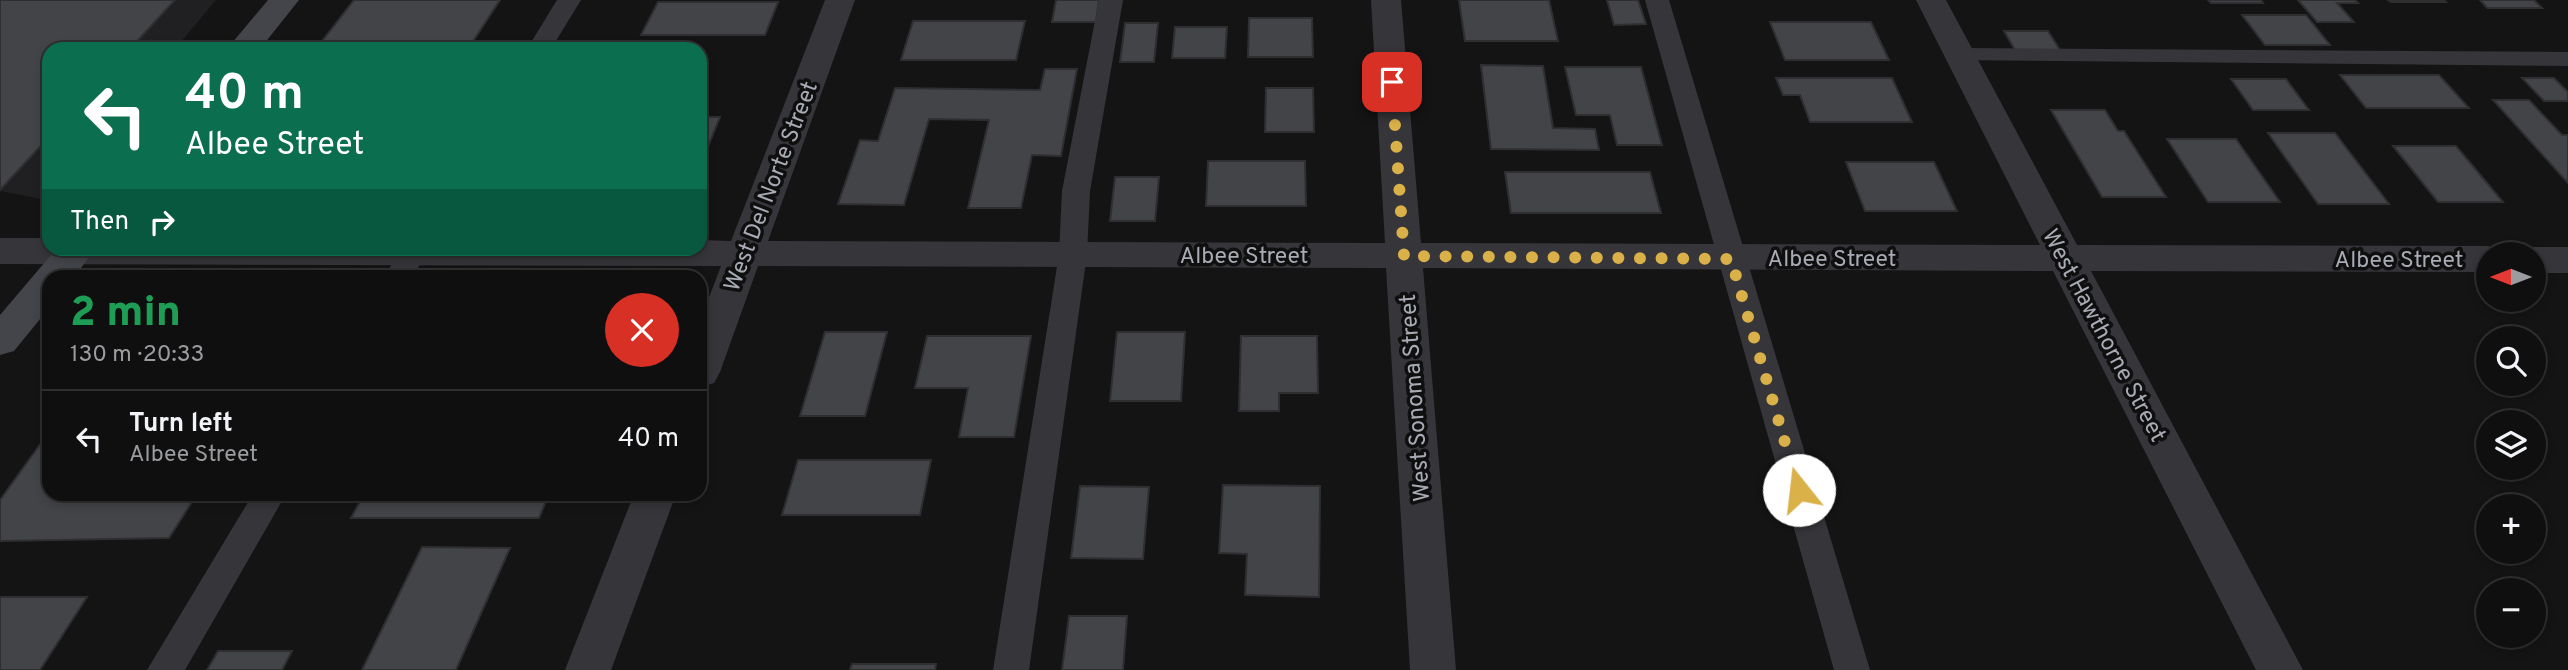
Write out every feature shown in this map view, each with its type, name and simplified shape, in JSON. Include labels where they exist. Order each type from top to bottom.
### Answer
[{"type":"main road","points":[[249,42],[284,0]]},
{"type":"main road","points":[[0,341],[42,291]]},
{"type":"street","name":"West Del Norte Street","points":[[707,353],[839,0]]},
{"type":"street","name":"West Sonoma Street","points":[[1386,0],[1433,670]]},
{"type":"street","name":"West Hawthorne Street","points":[[1931,0],[2280,670]]},
{"type":"street","name":"Albee Street","points":[[0,251],[42,256]]},
{"type":"street","name":"Albee Street","points":[[707,254],[2476,260]]},
{"type":"street","name":"Albee Street","points":[[43,256],[69,259],[544,256]]},
{"type":"street","points":[[2546,260],[2568,260]]},
{"type":"street","points":[[588,670],[651,501]]},
{"type":"lane","points":[[543,42],[569,0]]},
{"type":"lane","points":[[1011,670],[1073,254],[1076,191],[1111,0]]},
{"type":"lane","points":[[1657,0],[1852,670]]},
{"type":"lane","points":[[1959,55],[2568,58]]},
{"type":"lane","points":[[165,670],[266,501]]},
{"type":"shaded area","points":[[0,0],[216,0],[181,42],[42,42],[42,199],[0,191]]},
{"type":"building","points":[[0,0],[175,0],[136,42],[42,42],[42,145],[0,190]]},
{"type":"building","points":[[354,0],[500,0],[473,42],[321,42]]},
{"type":"building","points":[[1056,0],[1099,0],[1096,22],[1052,22]]},
{"type":"building","points":[[1459,0],[1549,0],[1558,41],[1465,41]]},
{"type":"building","points":[[1607,0],[1638,0],[1646,24],[1614,25]]},
{"type":"building","points":[[2208,0],[2261,0],[2263,3],[2211,3]]},
{"type":"building","points":[[2298,0],[2355,0],[2358,3],[2337,3],[2354,22],[2317,22]]},
{"type":"building","points":[[2388,0],[2444,0],[2446,2],[2391,2]]},
{"type":"building","points":[[2480,0],[2534,0],[2542,8],[2487,8]]},
{"type":"building","points":[[658,2],[778,2],[765,35],[641,35]]},
{"type":"building","points":[[2242,15],[2306,15],[2330,45],[2265,45]]},
{"type":"building","points":[[1249,18],[1312,18],[1313,57],[1248,57]]},
{"type":"building","points":[[913,21],[1025,21],[1016,60],[901,60]]},
{"type":"building","points":[[1770,22],[1871,22],[1889,60],[1785,60]]},
{"type":"building","points":[[1125,23],[1158,23],[1154,62],[1120,62]]},
{"type":"building","points":[[1175,27],[1227,27],[1225,58],[1172,58]]},
{"type":"building","points":[[2004,31],[2048,31],[2060,50],[2015,50]]},
{"type":"building","points":[[1481,65],[1543,66],[1553,128],[1595,129],[1599,150],[1491,149]]},
{"type":"building","points":[[1565,67],[1641,67],[1662,145],[1617,145],[1610,115],[1576,115]]},
{"type":"building","points":[[1045,69],[1077,69],[1061,156],[1032,155],[1021,208],[968,208],[989,120],[929,119],[904,205],[838,204],[860,140],[878,141],[895,88],[1040,90]]},
{"type":"building","points":[[2340,75],[2439,75],[2469,108],[2366,108]]},
{"type":"building","points":[[1776,78],[1892,78],[1912,122],[1810,122],[1800,95],[1783,95]]},
{"type":"building","points":[[2522,78],[2554,78],[2568,92],[2568,101],[2544,101]]},
{"type":"building","points":[[2231,79],[2286,79],[2309,110],[2253,110]]},
{"type":"building","points":[[1266,88],[1313,88],[1314,132],[1265,132]]},
{"type":"building","points":[[2493,100],[2529,100],[2562,135],[2568,135],[2568,183]]},
{"type":"building","points":[[2051,110],[2105,110],[2118,131],[2124,131],[2166,197],[2102,197]]},
{"type":"building","points":[[707,117],[720,117],[707,149]]},
{"type":"building","points":[[2268,133],[2335,133],[2389,204],[2318,204]]},
{"type":"building","points":[[2167,139],[2236,139],[2280,202],[2208,202]]},
{"type":"building","points":[[2393,146],[2456,146],[2503,202],[2438,202]]},
{"type":"building","points":[[1208,161],[1305,161],[1306,206],[1206,206]]},
{"type":"building","points":[[1846,162],[1934,162],[1957,211],[1865,211]]},
{"type":"building","points":[[1505,172],[1650,172],[1661,213],[1511,213]]},
{"type":"building","points":[[1115,177],[1159,177],[1155,221],[1110,221]]},
{"type":"building","points":[[825,332],[887,332],[865,416],[800,416]]},
{"type":"building","points":[[1117,332],[1185,332],[1181,401],[1110,401]]},
{"type":"building","points":[[927,336],[1031,336],[1014,437],[959,437],[968,388],[915,388]]},
{"type":"building","points":[[1241,336],[1317,336],[1318,393],[1279,393],[1279,411],[1239,411]]},
{"type":"building","points":[[42,442],[42,501],[193,501],[169,538],[0,541],[0,500]]},
{"type":"building","points":[[798,460],[931,460],[920,515],[782,515]]},
{"type":"building","points":[[1223,485],[1320,486],[1319,597],[1245,595],[1247,554],[1219,553]]},
{"type":"building","points":[[1080,486],[1149,487],[1143,559],[1071,558]]},
{"type":"building","points":[[360,501],[546,501],[539,518],[351,518]]},
{"type":"building","points":[[422,547],[510,548],[456,670],[362,670]]},
{"type":"building","points":[[0,597],[87,597],[40,670],[0,670]]},
{"type":"building","points":[[1069,616],[1127,616],[1123,670],[1062,670]]},
{"type":"building","points":[[218,651],[292,651],[282,670],[207,670]]},
{"type":"building","points":[[852,664],[936,664],[935,670],[850,670]]},
{"type":"route","points":[[1392,82],[1404,256],[1731,259],[1799,490]]}]
